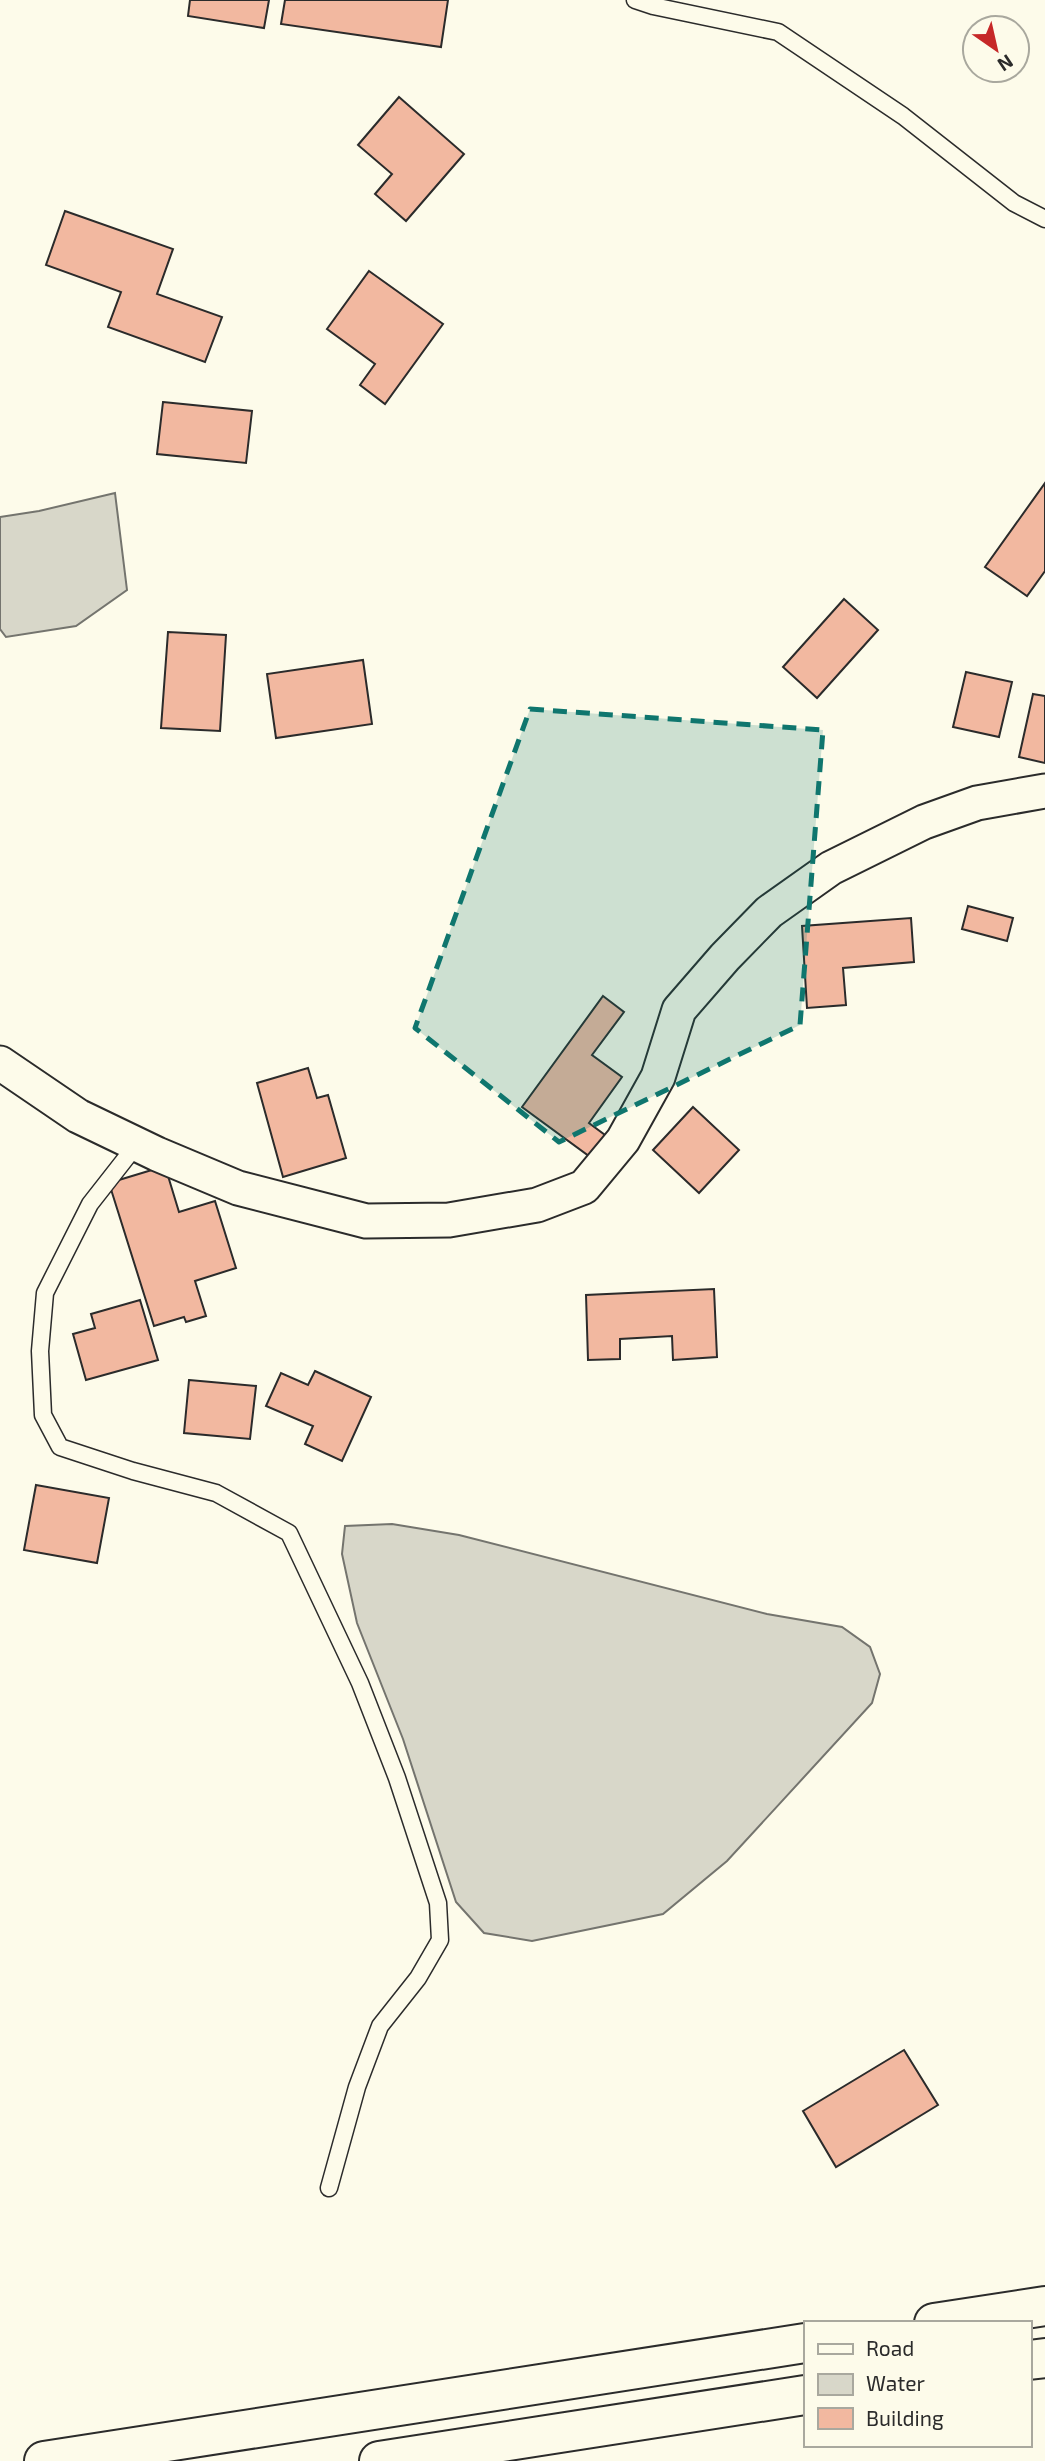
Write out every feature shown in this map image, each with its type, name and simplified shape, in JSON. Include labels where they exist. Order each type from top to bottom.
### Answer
[{"type":"highway","points":[[947,2321],[1045,2306]]},
{"type":"highway","points":[[44,2461],[804,2343]]},
{"type":"highway","points":[[379,2461],[804,2395]]},
{"type":"street","points":[[0,1063],[78,1116],[238,1188],[366,1221],[449,1220],[537,1205],[584,1187],[623,1140],[658,1077],[679,1010],[769,912],[831,868],[925,822],[978,803],[1045,791]]},
{"type":"lane","points":[[635,0],[778,32],[903,116],[1014,203],[1045,219]]},
{"type":"lane","points":[[137,1144],[90,1204],[45,1293],[40,1351],[43,1415],[60,1447],[133,1471],[216,1493],[289,1533],[360,1683],[397,1778],[438,1903],[440,1940],[418,1978],[380,2026],[357,2087],[329,2188]]},
{"type":"highlighted area","points":[[530,709],[823,730],[800,1025],[559,1142],[415,1028]]},
{"type":"water","points":[[115,493],[127,590],[76,626],[6,637],[0,629],[0,517]]},
{"type":"water","points":[[392,1524],[459,1535],[767,1614],[842,1627],[870,1647],[880,1674],[872,1703],[727,1861],[663,1914],[532,1941],[484,1933],[456,1902],[403,1739],[357,1623],[342,1554],[345,1526]]},
{"type":"building","points":[[190,0],[269,0],[264,28],[188,16]]},
{"type":"building","points":[[285,0],[448,0],[441,47],[281,24]]},
{"type":"building","points":[[399,97],[464,154],[406,221],[375,194],[392,174],[358,145]]},
{"type":"building","points":[[65,211],[173,249],[157,294],[222,317],[205,362],[108,327],[121,292],[46,265]]},
{"type":"building","points":[[369,271],[443,324],[385,404],[360,385],[375,364],[327,329]]},
{"type":"building","points":[[163,402],[252,411],[246,463],[157,454]]},
{"type":"building","points":[[1045,483],[1045,571],[1027,596],[985,567]]},
{"type":"building","points":[[844,599],[878,630],[817,698],[783,667]]},
{"type":"building","points":[[168,632],[226,635],[220,731],[161,728]]},
{"type":"building","points":[[363,660],[372,724],[276,738],[267,674]]},
{"type":"building","points":[[966,672],[1012,682],[999,737],[953,727]]},
{"type":"building","points":[[1033,694],[1045,696],[1045,763],[1019,757]]},
{"type":"building","points":[[968,906],[1013,918],[1007,941],[962,929]]},
{"type":"building","points":[[911,918],[914,962],[843,968],[846,1005],[807,1008],[802,926]]},
{"type":"building","points":[[603,996],[624,1012],[592,1055],[622,1077],[589,1123],[609,1138],[593,1159],[522,1107]]},
{"type":"building","points":[[308,1068],[317,1098],[328,1095],[346,1158],[283,1177],[257,1083]]},
{"type":"building","points":[[693,1107],[739,1150],[699,1193],[653,1150]]},
{"type":"building","points":[[165,1166],[179,1212],[215,1201],[236,1268],[195,1281],[206,1316],[186,1322],[184,1317],[154,1326],[109,1183]]},
{"type":"building","points":[[714,1289],[717,1357],[673,1360],[672,1336],[620,1339],[620,1359],[588,1360],[586,1295]]},
{"type":"building","points":[[140,1300],[158,1360],[86,1380],[73,1334],[95,1328],[91,1314]]},
{"type":"building","points":[[315,1371],[371,1397],[342,1461],[305,1444],[313,1426],[266,1406],[281,1373],[308,1385]]},
{"type":"building","points":[[189,1380],[256,1386],[250,1439],[184,1433]]},
{"type":"building","points":[[36,1485],[109,1498],[97,1563],[24,1550]]},
{"type":"building","points":[[904,2050],[938,2105],[836,2167],[803,2111]]}]
